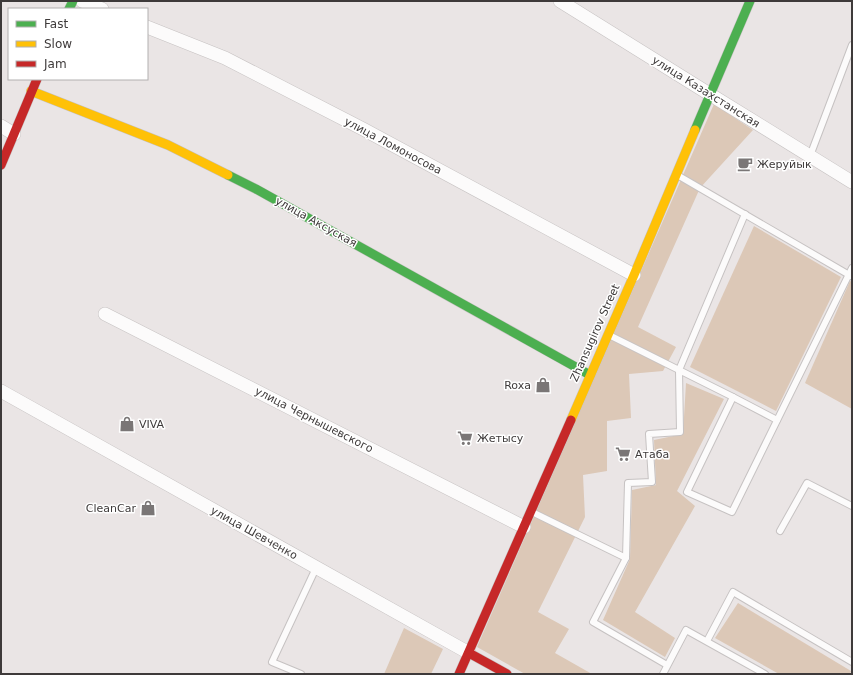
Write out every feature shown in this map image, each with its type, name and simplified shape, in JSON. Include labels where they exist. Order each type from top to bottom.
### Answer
[{"type":"street","points":[[82,1],[100,8]]},
{"type":"street","name":"улица Казахстанская","points":[[560,1],[852,182]]},
{"type":"street","name":"Zhansugirov Street","points":[[459,674],[634,275],[750,1]]},
{"type":"street","name":"улица Ломоносова","points":[[148,27],[226,58],[370,133],[634,275]]},
{"type":"street","points":[[1,165],[36,80]]},
{"type":"street","name":"улица Аксуская","points":[[31,91],[168,145],[256,189],[590,374]]},
{"type":"street","points":[[1,126],[14,134]]},
{"type":"street","name":"улица Чернышевского","points":[[104,314],[524,527]]},
{"type":"street","name":"улица Шевченко","points":[[1,391],[507,674]]},
{"type":"lane","points":[[810,156],[852,45]]},
{"type":"lane","points":[[677,174],[850,275]]},
{"type":"lane","points":[[667,665],[593,622],[626,558],[628,484],[652,482],[649,434],[680,432],[679,370],[745,214]]},
{"type":"lane","points":[[733,397],[687,492],[732,512],[850,275],[852,268]]},
{"type":"lane","points":[[608,335],[777,420]]},
{"type":"lane","points":[[780,531],[807,482],[852,506]]},
{"type":"lane","points":[[530,512],[626,558]]},
{"type":"lane","points":[[301,674],[272,662],[316,568]]},
{"type":"lane","points":[[706,641],[733,592],[852,662]]},
{"type":"lane","points":[[662,674],[686,630],[765,674]]},
{"type":"shaded area","points":[[714,104],[753,130],[700,188],[638,327],[676,347],[663,371],[629,374],[631,418],[607,421],[607,471],[583,475],[585,517],[538,612],[569,629],[555,653],[592,674],[525,674],[477,647]]},
{"type":"shaded area","points":[[754,226],[841,277],[776,411],[690,367]]},
{"type":"shaded area","points":[[850,281],[852,282],[852,409],[805,383]]},
{"type":"shaded area","points":[[686,383],[724,399],[677,491],[695,506],[635,612],[675,638],[665,657],[603,620],[630,559],[632,490],[656,485],[654,440],[683,434]]},
{"type":"shaded area","points":[[738,603],[851,671],[850,674],[779,674],[715,638]]},
{"type":"shaded area","points":[[404,628],[443,649],[431,674],[384,674]]},
{"type":"traffic: fast","points":[[70,8],[73,1]]},
{"type":"traffic: fast","points":[[695,130],[750,1]]},
{"type":"traffic: fast","points":[[228,175],[256,189],[590,375]]},
{"type":"traffic: slow","points":[[31,91],[168,145],[228,175]]},
{"type":"traffic: slow","points":[[571,420],[695,130]]},
{"type":"traffic: jam","points":[[1,165],[37,80]]},
{"type":"traffic: jam","points":[[459,674],[571,420]]},
{"type":"traffic: jam","points":[[469,653],[507,674]]},
{"type":"place","name":"Жеруйык","points":[[745,164]]},
{"type":"place","name":"Roxa","points":[[543,385]]},
{"type":"place","name":"VIVA","points":[[127,424]]},
{"type":"place","name":"Жетысу","points":[[465,438]]},
{"type":"place","name":"Атаба","points":[[623,454]]},
{"type":"place","name":"CleanCar","points":[[148,508]]}]
